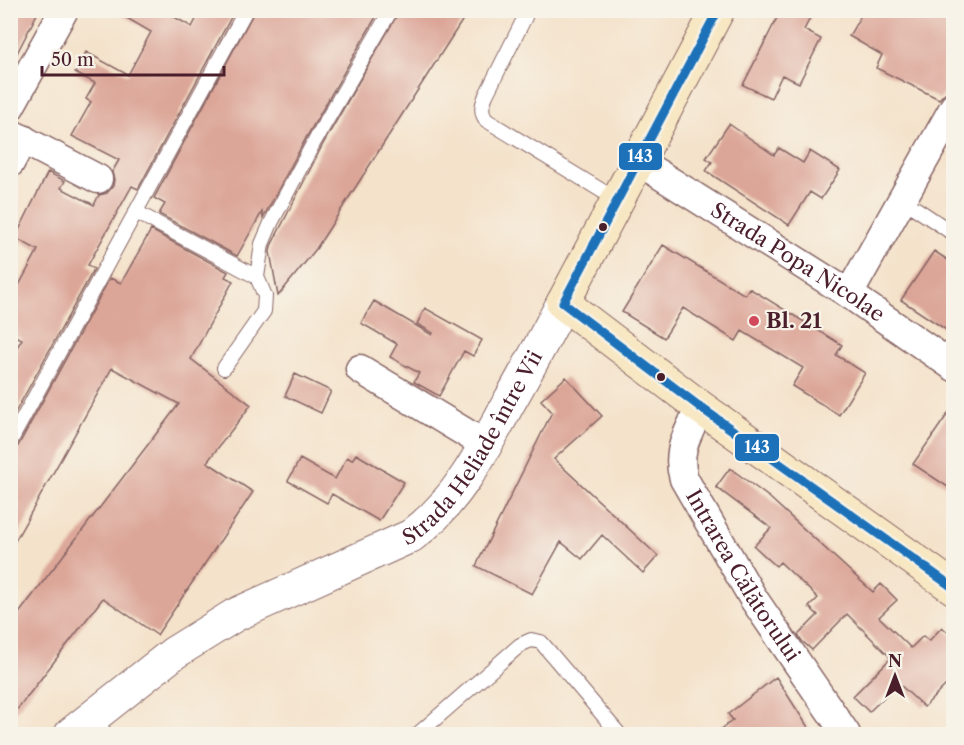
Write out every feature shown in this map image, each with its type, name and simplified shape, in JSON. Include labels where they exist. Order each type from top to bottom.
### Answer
[{"type":"main road","name":"Strada Heliade între Vii","points":[[563,303],[718,10]]},
{"type":"main road","points":[[563,303],[700,407],[954,588]]},
{"type":"street","points":[[10,107],[64,10]]},
{"type":"street","points":[[849,294],[954,107]]},
{"type":"street","points":[[15,145],[98,178]]},
{"type":"street","name":"Strada Popa Nicolae","points":[[638,161],[849,294],[954,367]]},
{"type":"street","name":"Strada Heliade între Vii","points":[[90,729],[174,653],[235,615],[411,536],[430,522],[448,502],[486,446],[563,303]]},
{"type":"street","points":[[360,369],[486,446]]},
{"type":"street","name":"Intrarea Călătorului","points":[[700,407],[682,450],[680,466],[684,479],[753,598],[846,735]]},
{"type":"lane","points":[[10,442],[246,10]]},
{"type":"lane","points":[[224,368],[264,311],[265,296],[257,277],[262,244],[271,223],[314,142],[391,10]]},
{"type":"lane","points":[[525,17],[486,95],[482,115],[486,120],[617,200]]},
{"type":"lane","points":[[903,200],[954,234]]},
{"type":"lane","points":[[136,213],[257,277]]},
{"type":"lane","points":[[418,735],[520,645],[531,640],[541,642],[619,735]]},
{"type":"building","points":[[10,10],[39,10],[10,67]]},
{"type":"building","points":[[113,10],[162,10],[192,27],[201,10],[235,10],[138,189],[132,186],[88,265],[94,269],[10,422],[10,359],[22,339],[10,334],[10,283],[18,287],[38,250],[15,238],[48,172],[65,181],[61,188],[94,205],[99,195],[107,193],[113,186],[112,172],[119,160],[72,136],[91,102],[86,99],[95,83],[75,73],[86,52],[128,75],[151,32]]},
{"type":"building","points":[[255,10],[380,10],[263,218],[262,212],[237,256],[159,214],[165,204],[154,198]]},
{"type":"building","points":[[400,10],[469,10],[316,249],[278,296],[270,252],[271,246],[322,146]]},
{"type":"building","points":[[781,10],[814,10],[804,30],[821,39],[799,83],[782,75],[771,98],[743,85]]},
{"type":"building","points":[[864,10],[944,10],[954,15],[954,91],[945,93],[939,99],[876,68],[882,55],[849,36]]},
{"type":"building","points":[[729,124],[774,155],[779,148],[803,163],[810,151],[840,170],[821,199],[810,192],[789,225],[706,171],[712,162],[706,158]]},
{"type":"building","points":[[151,230],[228,272],[225,277],[233,281],[191,359],[251,405],[207,462],[253,492],[157,635],[103,598],[10,719],[10,625],[179,404],[112,368],[10,550],[10,451],[18,446],[110,278],[121,283]]},
{"type":"building","name":"Bl. 21","points":[[663,245],[745,295],[749,288],[842,345],[836,355],[865,373],[839,415],[792,386],[803,368],[742,331],[736,341],[683,308],[664,338],[622,312]]},
{"type":"building","points":[[934,251],[954,264],[954,335],[901,300]]},
{"type":"building","points":[[374,301],[432,335],[433,333],[417,324],[425,308],[482,340],[473,356],[464,351],[439,396],[414,382],[419,373],[390,357],[397,344],[361,323]]},
{"type":"building","points":[[295,374],[331,391],[321,413],[285,396]]},
{"type":"building","points":[[566,377],[602,416],[554,459],[658,556],[643,573],[602,535],[582,559],[561,542],[532,594],[476,566],[552,412],[541,400]]},
{"type":"building","points":[[954,405],[954,491],[913,464]]},
{"type":"building","points":[[356,454],[404,482],[379,521],[332,494],[327,503],[288,481],[300,459],[335,479],[347,457],[352,460]]},
{"type":"building","points":[[730,468],[770,498],[873,592],[881,584],[897,600],[879,617],[911,648],[923,636],[929,641],[942,627],[954,638],[954,677],[924,707],[898,683],[869,712],[853,696],[891,658],[847,614],[812,650],[802,641],[798,635],[818,615],[809,607],[818,598],[780,562],[776,566],[754,546],[771,528],[716,487]]},
{"type":"building","points":[[776,677],[813,735],[714,735],[733,720],[728,714]]},
{"type":"transit line","name":"143","points":[[563,303],[718,10]]},
{"type":"transit line","name":"143","points":[[563,303],[700,407],[954,588]]},
{"type":"place","name":"Bl. 21","points":[[754,321]]}]
